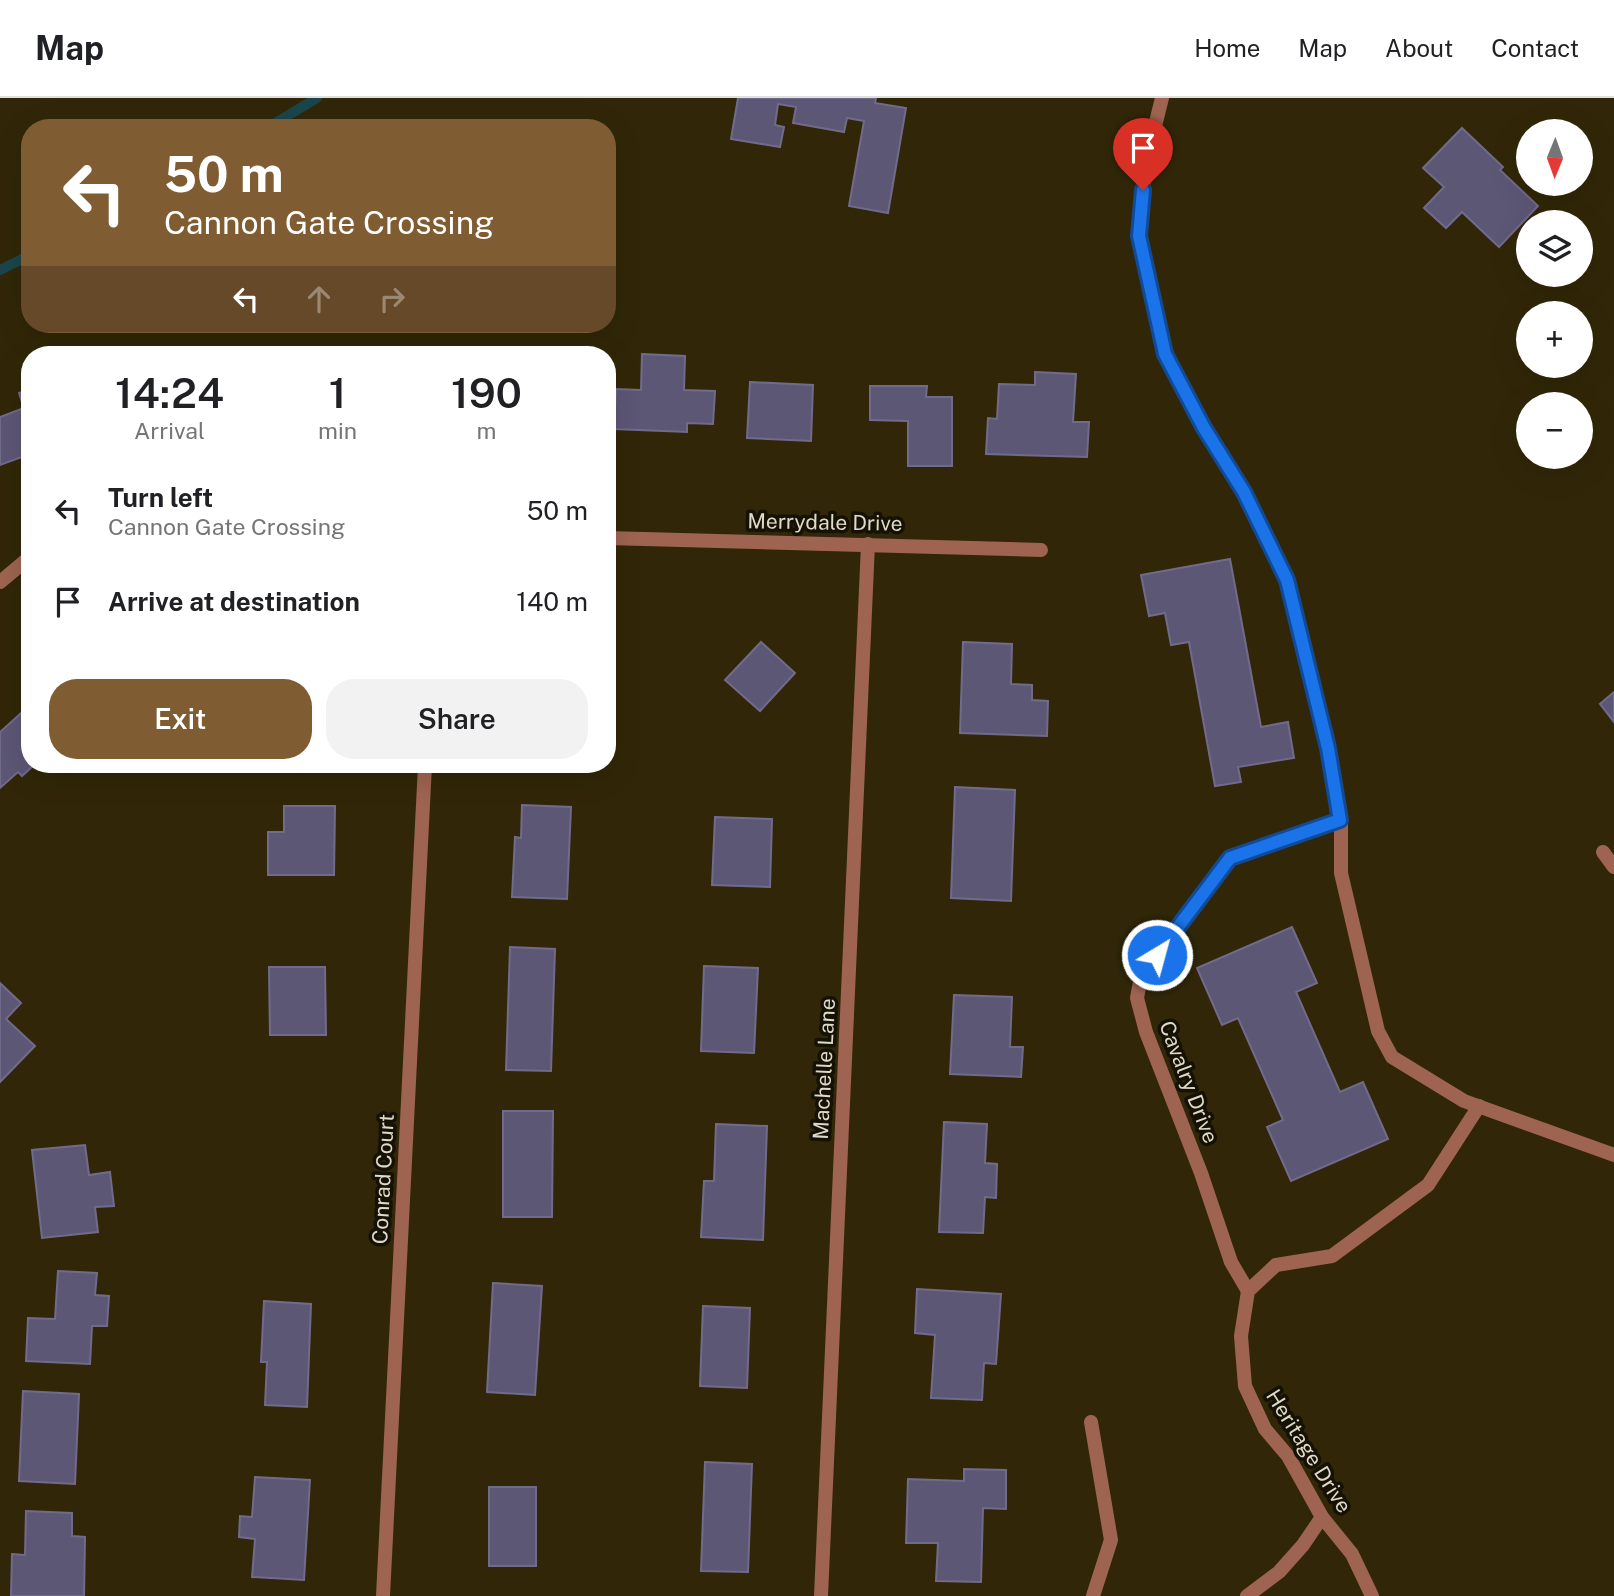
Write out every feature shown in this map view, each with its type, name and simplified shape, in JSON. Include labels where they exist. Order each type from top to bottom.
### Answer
[{"type":"street","points":[[1161,98],[1145,166],[1139,236],[1165,354],[1204,428],[1244,492],[1287,580],[1328,748],[1340,820],[1341,873],[1378,1031],[1392,1057],[1464,1101],[1613,1153]]},
{"type":"street","name":"Merrydale Drive","points":[[616,538],[1041,550]]},
{"type":"street","name":"Machelle Lane","points":[[821,1596],[868,544]]},
{"type":"street","points":[[0,582],[21,564]]},
{"type":"street","name":"Conrad Court","points":[[383,1596],[425,773]]},
{"type":"street","name":"Cavalry Drive","points":[[1248,1291],[1231,1262],[1201,1173],[1146,1032],[1137,998],[1141,976],[1230,858],[1340,820]]},
{"type":"street","points":[[1603,852],[1614,867]]},
{"type":"street","points":[[1248,1291],[1276,1265],[1332,1256],[1428,1185],[1479,1106]]},
{"type":"street","name":"Heritage Drive","points":[[1248,1291],[1241,1336],[1245,1386],[1265,1429],[1288,1456],[1322,1517],[1352,1554],[1372,1596]]},
{"type":"street","points":[[1091,1422],[1111,1540],[1093,1596]]},
{"type":"street","points":[[1247,1596],[1279,1572],[1322,1517]]},
{"type":"building","points":[[738,98],[876,98],[875,103],[906,108],[888,213],[849,206],[864,121],[847,118],[844,132],[793,123],[796,107],[778,104],[775,125],[784,127],[780,147],[731,139]]},
{"type":"building","points":[[1462,128],[1503,167],[1500,170],[1516,185],[1516,196],[1527,196],[1538,206],[1534,210],[1516,210],[1516,229],[1499,247],[1462,212],[1446,228],[1424,208],[1444,187],[1423,168]]},
{"type":"building","points":[[642,354],[685,356],[684,390],[715,391],[713,424],[687,423],[687,432],[616,429],[616,389],[641,390]]},
{"type":"building","points":[[1035,372],[1076,374],[1073,422],[1089,422],[1087,457],[986,454],[988,418],[997,419],[999,384],[1035,385]]},
{"type":"building","points":[[750,382],[813,385],[811,441],[747,438]]},
{"type":"building","points":[[870,386],[927,386],[926,397],[952,397],[952,466],[908,466],[908,421],[870,420]]},
{"type":"building","points":[[21,409],[21,457],[0,465],[0,417]]},
{"type":"building","points":[[1230,559],[1261,727],[1288,722],[1294,758],[1238,767],[1241,782],[1215,786],[1189,642],[1171,645],[1165,613],[1149,616],[1141,575]]},
{"type":"building","points":[[761,642],[795,673],[760,711],[725,680]]},
{"type":"building","points":[[963,642],[1012,644],[1011,684],[1032,685],[1032,700],[1048,701],[1047,736],[960,733]]},
{"type":"building","points":[[1614,692],[1614,722],[1600,704]]},
{"type":"building","points":[[21,713],[21,773],[25,773],[22,776],[18,772],[0,788],[0,732]]},
{"type":"building","points":[[955,787],[1015,790],[1011,901],[951,898]]},
{"type":"building","points":[[522,805],[571,807],[567,899],[512,897],[515,837],[521,838]]},
{"type":"building","points":[[284,806],[335,806],[334,875],[268,875],[268,832],[284,832]]},
{"type":"building","points":[[715,817],[772,819],[770,887],[712,885]]},
{"type":"building","points":[[1292,927],[1317,983],[1296,992],[1340,1092],[1363,1082],[1388,1139],[1291,1181],[1267,1127],[1283,1120],[1238,1018],[1222,1025],[1197,968]]},
{"type":"building","points":[[510,947],[555,949],[551,1071],[506,1070]]},
{"type":"building","points":[[704,966],[758,968],[754,1053],[701,1051]]},
{"type":"building","points":[[269,967],[325,967],[326,1035],[270,1035]]},
{"type":"building","points":[[0,983],[21,1003],[6,1019],[35,1046],[0,1082]]},
{"type":"building","points":[[954,995],[1012,997],[1010,1047],[1023,1047],[1021,1077],[950,1074]]},
{"type":"building","points":[[503,1111],[553,1111],[552,1217],[503,1217]]},
{"type":"building","points":[[944,1122],[987,1124],[985,1163],[997,1164],[996,1198],[985,1197],[983,1233],[939,1232]]},
{"type":"building","points":[[716,1124],[767,1126],[763,1240],[701,1237],[704,1181],[714,1181]]},
{"type":"building","points":[[85,1145],[89,1175],[110,1172],[114,1206],[95,1207],[98,1232],[42,1238],[32,1150]]},
{"type":"building","points":[[58,1271],[97,1273],[95,1295],[109,1296],[107,1326],[92,1326],[90,1364],[26,1361],[28,1318],[55,1319]]},
{"type":"building","points":[[493,1283],[542,1286],[535,1395],[487,1392]]},
{"type":"building","points":[[917,1289],[1001,1294],[996,1364],[984,1363],[982,1400],[931,1398],[935,1335],[915,1333]]},
{"type":"building","points":[[264,1301],[311,1304],[307,1407],[265,1405],[267,1362],[261,1362]]},
{"type":"building","points":[[703,1306],[750,1308],[747,1388],[700,1386]]},
{"type":"building","points":[[23,1391],[79,1394],[75,1484],[19,1481]]},
{"type":"building","points":[[705,1462],[752,1464],[748,1572],[701,1571]]},
{"type":"building","points":[[964,1469],[1006,1470],[1006,1509],[983,1508],[981,1582],[936,1581],[938,1543],[906,1543],[908,1479],[964,1481]]},
{"type":"building","points":[[255,1477],[310,1480],[304,1580],[252,1577],[255,1539],[239,1537],[240,1516],[252,1517]]},
{"type":"building","points":[[489,1487],[536,1487],[536,1566],[489,1566]]},
{"type":"building","points":[[26,1511],[72,1513],[72,1536],[85,1537],[84,1596],[11,1596],[12,1554],[25,1555]]},
{"type":"waterway","points":[[282,119],[317,98]]},
{"type":"waterway","points":[[0,270],[21,260]]},
{"type":"route","points":[[1143,190],[1139,236],[1165,354],[1204,428],[1244,492],[1287,580],[1328,748],[1340,820],[1230,858],[1157,955]]}]
